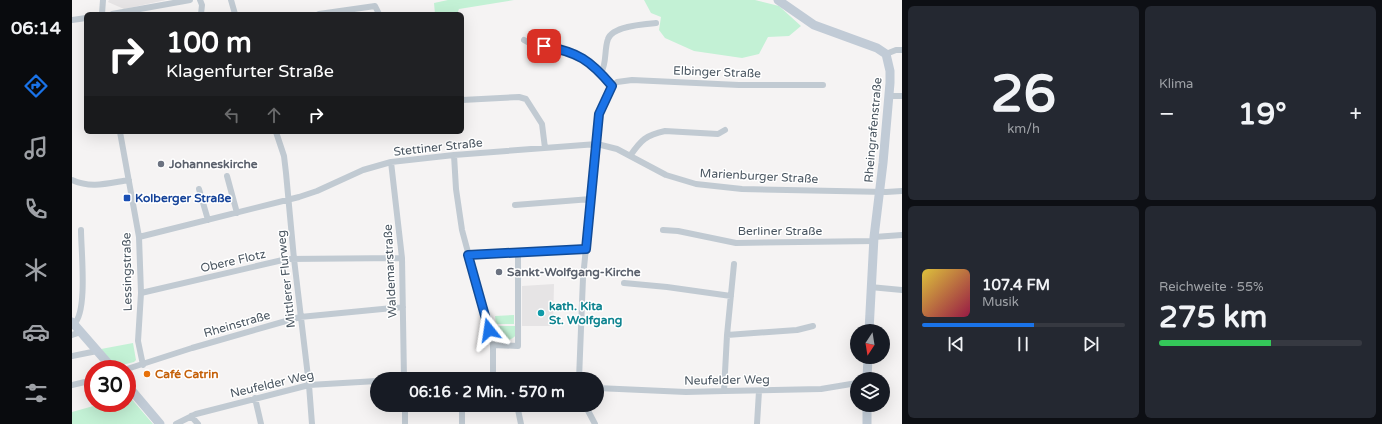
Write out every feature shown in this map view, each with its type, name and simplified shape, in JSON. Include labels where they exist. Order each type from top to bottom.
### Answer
[{"type":"street","points":[[102,12],[103,0]]},
{"type":"street","points":[[123,12],[190,0]]},
{"type":"street","points":[[200,0],[202,5],[201,12]]},
{"type":"street","points":[[231,0],[234,12]]},
{"type":"street","points":[[778,0],[814,25],[878,48],[886,54],[896,50],[902,50]]},
{"type":"street","points":[[333,12],[375,6],[378,12]]},
{"type":"street","points":[[72,20],[84,18]]},
{"type":"street","points":[[601,73],[604,67],[608,39],[610,35],[617,31],[636,25],[656,23]]},
{"type":"street","points":[[524,40],[579,55],[593,65],[612,86],[599,114],[586,249],[581,318],[579,372]]},
{"type":"street","name":"Rheingrafenstraße","points":[[869,324],[870,288],[874,239],[889,96],[890,71],[886,54]]},
{"type":"street","name":"Elbinger Straße","points":[[612,86],[617,82],[632,80],[739,85],[823,85]]},
{"type":"street","points":[[889,96],[902,96]]},
{"type":"street","points":[[464,100],[519,97],[526,99],[542,124],[545,148]]},
{"type":"street","points":[[630,156],[641,140],[658,132],[665,131],[718,134],[726,130]]},
{"type":"street","name":"Lessingstraße","points":[[120,134],[139,237],[141,293],[138,341],[143,365]]},
{"type":"street","name":"Mittlerer Flurweg","points":[[277,134],[284,156],[312,424]]},
{"type":"street","name":"Stettiner Straße","points":[[289,200],[317,191],[362,170],[391,162],[454,155],[597,144]]},
{"type":"street","name":"Marienburger Straße","points":[[597,144],[617,149],[666,175],[696,184],[742,189],[880,192],[902,191]]},
{"type":"street","points":[[454,155],[456,189],[462,230],[493,345],[493,372]]},
{"type":"street","name":"Waldemarstraße","points":[[391,162],[402,258],[404,372]]},
{"type":"street","points":[[227,176],[237,213]]},
{"type":"street","points":[[72,180],[90,186],[129,180]]},
{"type":"street","points":[[199,189],[208,220]]},
{"type":"street","points":[[515,205],[591,199]]},
{"type":"street","points":[[139,237],[289,200]]},
{"type":"street","points":[[81,230],[82,294],[79,318],[73,323],[105,360]]},
{"type":"street","name":"Berliner Straße","points":[[663,230],[678,231],[736,243],[874,239],[902,235]]},
{"type":"street","points":[[468,255],[586,249]]},
{"type":"street","points":[[493,345],[518,346],[518,252]]},
{"type":"street","name":"Obere Flotz","points":[[141,293],[287,259],[402,258]]},
{"type":"street","points":[[724,391],[727,335],[734,264]]},
{"type":"street","points":[[624,283],[667,287],[731,296]]},
{"type":"street","points":[[870,288],[902,290]]},
{"type":"street","name":"Rheinstraße","points":[[136,367],[192,348],[300,317],[403,307]]},
{"type":"street","points":[[727,335],[797,330],[813,326]]},
{"type":"street","points":[[72,335],[81,332]]},
{"type":"street","points":[[72,356],[97,351]]},
{"type":"street","name":"Neufelder Weg","points":[[176,424],[196,414],[309,385],[370,381]]},
{"type":"street","points":[[72,385],[84,382]]},
{"type":"street","name":"Neufelder Weg","points":[[604,388],[686,392],[821,389],[850,383]]},
{"type":"street","points":[[757,424],[760,390]]},
{"type":"street","points":[[136,396],[160,424]]},
{"type":"street","points":[[255,398],[261,424]]},
{"type":"street","points":[[404,412],[405,424]]},
{"type":"street","points":[[462,412],[462,424]]},
{"type":"street","points":[[518,412],[521,424]]},
{"type":"street","points":[[589,412],[595,424]]},
{"type":"street","points":[[867,412],[867,424]]},
{"type":"street","points":[[191,416],[198,424]]},
{"type":"shaded area","points":[[109,0],[166,0],[124,9],[108,2]]},
{"type":"shaded area","points":[[554,284],[553,326],[522,326],[522,286]]},
{"type":"green space","points":[[448,0],[514,0],[459,9],[458,12],[435,12],[434,3]]},
{"type":"green space","points":[[644,0],[755,0],[779,6],[801,26],[789,36],[768,37],[759,54],[742,58],[694,51],[665,38],[659,30],[661,17],[651,13]]},
{"type":"green space","points":[[514,315],[514,324],[496,324],[495,316]]},
{"type":"green space","points":[[493,326],[516,326],[516,335],[509,340],[498,339],[496,338]]},
{"type":"green space","points":[[133,343],[136,360],[110,360],[101,349]]},
{"type":"green space","points":[[136,404],[153,424],[72,424],[72,412],[84,409],[84,412],[136,412]]},
{"type":"place","name":"Johanneskirche","points":[[161,164]]},
{"type":"place","name":"Kolberger Straße","points":[[127,198]]},
{"type":"place","name":"Sankt-Wolfgang-Kirche","points":[[499,272]]},
{"type":"place","name":"kath. Kita St. Wolfgang","points":[[541,313]]},
{"type":"place","name":"Café Catrin","points":[[147,374]]},
{"type":"route","points":[[489,330],[468,255],[586,249],[599,114],[612,89],[612,86],[593,65],[579,55],[544,46]]}]
